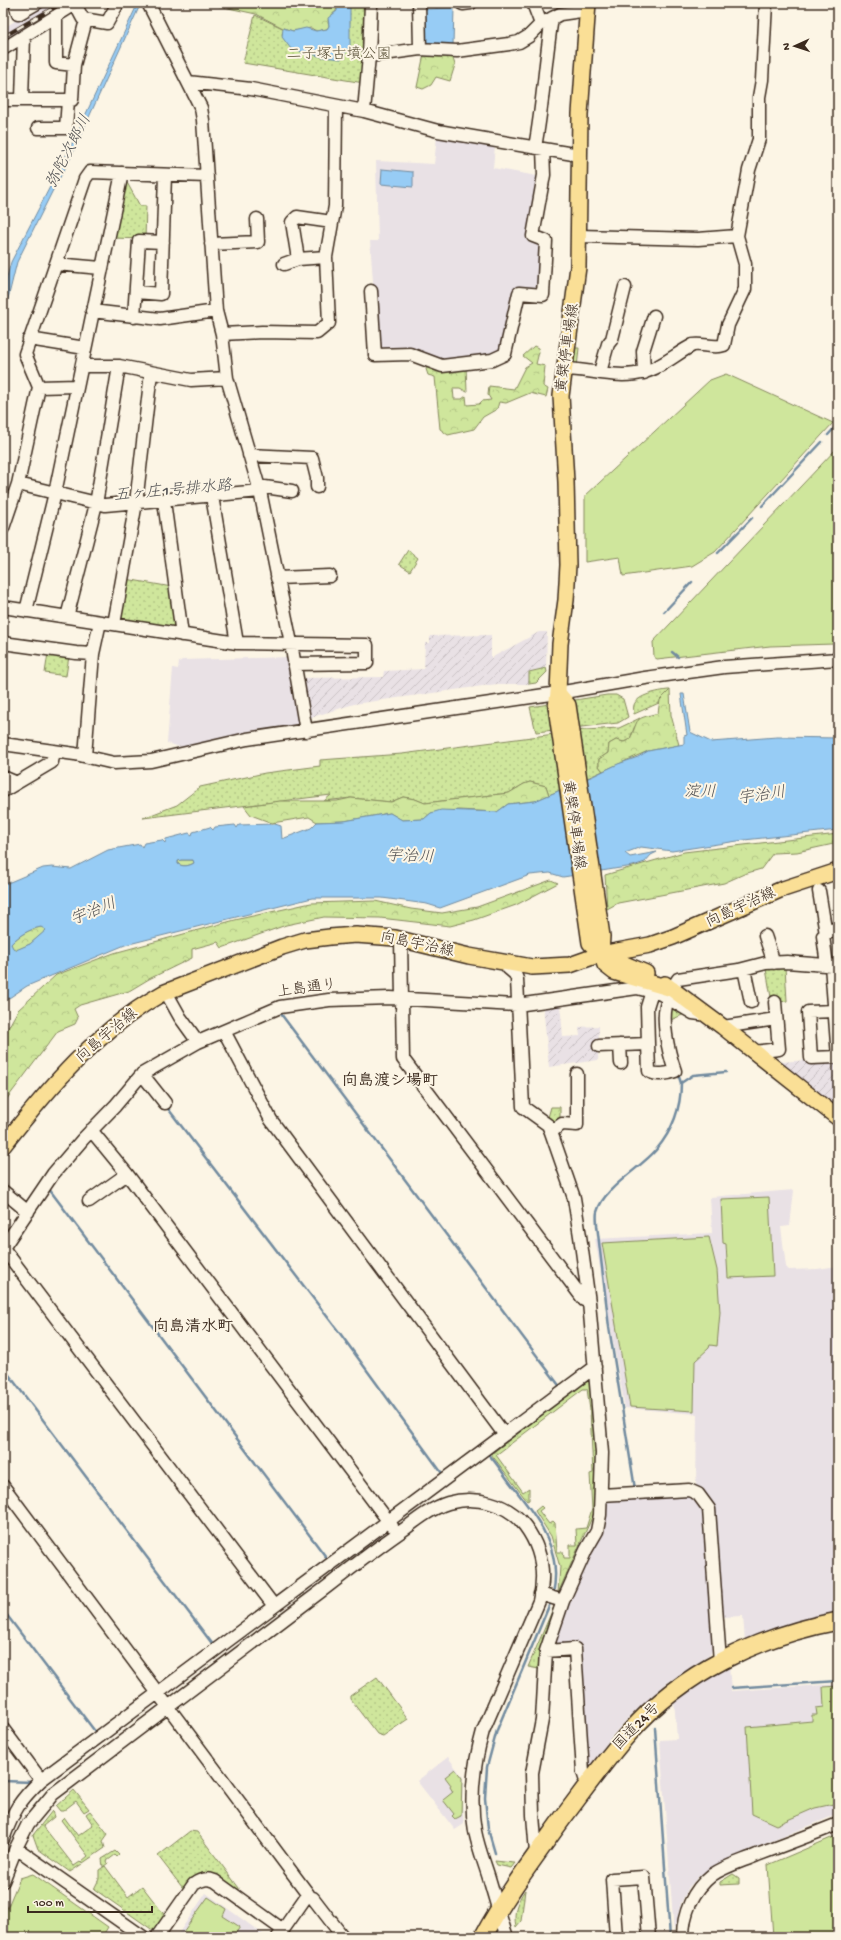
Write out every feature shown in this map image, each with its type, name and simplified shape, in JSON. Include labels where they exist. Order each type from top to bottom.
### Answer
[{"type":"highway","name":"国道24号","points":[[483,1937],[497,1911],[536,1853],[587,1784],[629,1732],[651,1710],[677,1689],[720,1662],[765,1641],[816,1625],[838,1621]]},
{"type":"highway","name":"国道24号","points":[[471,1937],[497,1911]]},
{"type":"main road","name":"黄檗停車場線","points":[[588,7],[579,155],[579,236],[575,294],[564,369],[561,402],[566,482],[568,565],[566,600],[560,644],[560,700],[568,705],[598,946],[605,965],[614,972],[670,994],[707,1015],[838,1118]]},
{"type":"main road","name":"向島宇治線","points":[[3,1146],[32,1110],[77,1060],[118,1024],[149,1001],[166,992],[264,953],[305,940],[356,935],[401,940],[468,956],[532,967],[570,965],[598,946],[633,949],[673,938],[780,890],[838,871]]},
{"type":"main road","name":"黄檗停車場線","points":[[598,946],[632,968],[654,976],[670,994]]},
{"type":"main road","points":[[632,968],[630,959],[633,949]]},
{"type":"street","points":[[15,3],[18,14],[37,3]]},
{"type":"street","points":[[3,49],[76,4],[83,19],[107,23],[118,3]]},
{"type":"street","points":[[148,3],[201,108],[216,311],[222,334],[227,378],[259,488],[291,643],[306,730]]},
{"type":"street","points":[[364,111],[369,56],[371,3]]},
{"type":"street","points":[[419,3],[420,49]]},
{"type":"street","points":[[461,3],[471,3]]},
{"type":"street","points":[[533,3],[541,24]]},
{"type":"street","points":[[564,369],[581,369],[618,374],[644,373],[693,345],[700,344],[719,347],[724,345],[728,325],[745,289],[745,264],[737,236],[749,170],[759,138],[759,97],[762,80],[766,3]]},
{"type":"street","points":[[369,56],[420,49],[457,51],[519,42],[529,36],[541,24],[552,18],[560,14],[588,7]]},
{"type":"street","points":[[56,16],[56,64],[74,65]]},
{"type":"street","points":[[371,291],[375,355],[410,354],[442,366],[492,360],[505,354],[519,293],[543,295],[546,242],[533,236],[544,175],[539,148],[547,51],[552,18]]},
{"type":"street","points":[[3,100],[72,100],[74,65],[86,20]]},
{"type":"street","points":[[22,100],[24,36]]},
{"type":"street","points":[[188,82],[251,89],[364,111],[438,131],[579,155]]},
{"type":"street","points":[[38,128],[66,128],[68,100]]},
{"type":"street","points":[[222,334],[262,332],[318,333],[329,323],[326,257],[336,192],[336,106]]},
{"type":"street","points":[[3,528],[18,484],[39,387],[25,354],[85,179],[90,172],[207,176]]},
{"type":"street","points":[[26,611],[54,496],[122,173]]},
{"type":"street","points":[[136,292],[161,294],[164,175]]},
{"type":"street","points":[[298,259],[292,222],[297,217],[332,222]]},
{"type":"street","points":[[211,244],[258,242],[257,219]]},
{"type":"street","points":[[579,236],[698,239],[737,236]]},
{"type":"street","points":[[134,317],[139,241],[163,242]]},
{"type":"street","points":[[284,264],[298,259],[326,257]]},
{"type":"street","points":[[56,264],[101,268]]},
{"type":"street","points":[[600,372],[608,344],[612,339],[625,288]]},
{"type":"street","points":[[92,311],[160,319],[216,311]]},
{"type":"street","points":[[644,373],[643,351],[654,316]]},
{"type":"street","points":[[29,339],[85,348]]},
{"type":"street","points":[[82,366],[119,366],[191,380],[227,378]]},
{"type":"street","points":[[67,617],[95,507],[119,366]]},
{"type":"street","points":[[114,624],[135,507],[151,373]]},
{"type":"street","points":[[39,387],[77,386]]},
{"type":"street","points":[[249,455],[312,458],[317,478],[317,488]]},
{"type":"street","points":[[18,484],[95,507],[135,507],[213,499],[259,488],[292,491]]},
{"type":"street","points":[[213,499],[237,643]]},
{"type":"street","points":[[164,504],[182,635]]},
{"type":"street","points":[[277,578],[330,576]]},
{"type":"street","points":[[3,607],[237,643],[367,644],[366,663],[294,664]]},
{"type":"street","points":[[85,756],[93,654],[100,622]]},
{"type":"street","points":[[3,643],[93,654]]},
{"type":"street","points":[[3,744],[85,756],[114,763],[151,761],[247,740],[306,730],[560,700],[645,678],[724,667],[838,659]]},
{"type":"street","points":[[3,791],[52,762],[54,751]]},
{"type":"street","points":[[3,777],[17,783]]},
{"type":"street","points":[[819,891],[826,934]]},
{"type":"street","points":[[835,1011],[832,967],[823,936],[838,927]]},
{"type":"street","points":[[765,936],[774,963]]},
{"type":"street","points":[[401,940],[403,1058],[584,1300],[589,1302]]},
{"type":"street","points":[[652,991],[647,1007],[649,1071],[652,1074],[669,1073],[675,1071],[670,1058],[665,1019],[666,1003],[678,979],[745,972],[774,963],[787,962],[832,967]]},
{"type":"street","points":[[506,1937],[497,1911],[475,1831],[472,1811],[476,1758],[483,1731],[553,1598],[586,1550],[597,1531],[600,1515],[602,1453],[589,1302],[574,1198],[552,1132],[548,1125],[523,1107],[516,976],[508,968],[508,963]]},
{"type":"street","points":[[745,972],[751,1002]]},
{"type":"street","name":"上島通り","points":[[3,1248],[53,1174],[142,1074],[198,1042],[280,1007],[329,1000],[403,999],[517,1005],[637,988],[670,994]]},
{"type":"street","points":[[166,992],[190,1033],[198,1042]]},
{"type":"street","points":[[754,1052],[779,1049],[774,1002]]},
{"type":"street","points":[[722,1026],[776,1019]]},
{"type":"street","points":[[224,1031],[271,1120],[504,1434]]},
{"type":"street","points":[[599,1046],[648,1044]]},
{"type":"street","points":[[620,1046],[621,1063]]},
{"type":"street","points":[[142,1074],[165,1103]]},
{"type":"street","points":[[552,1132],[562,1124],[577,1125],[577,1074]]},
{"type":"street","points":[[91,1130],[127,1174],[391,1526]]},
{"type":"street","points":[[89,1201],[127,1174]]},
{"type":"street","points":[[3,1191],[28,1212]]},
{"type":"street","points":[[3,1248],[274,1606]]},
{"type":"street","points":[[3,1839],[11,1817],[22,1799],[42,1780],[99,1737],[163,1698],[391,1526],[445,1478],[595,1367]]},
{"type":"street","points":[[3,1486],[343,1937]]},
{"type":"street","points":[[601,1495],[689,1490],[698,1494],[709,1509],[720,1662]]},
{"type":"street","points":[[3,1881],[16,1848],[28,1824],[53,1794],[217,1649],[330,1564],[391,1526],[447,1503],[461,1500],[482,1501],[498,1505],[523,1523],[533,1537],[539,1550],[543,1578],[553,1598],[546,1651],[542,1720],[532,1773],[536,1853]]},
{"type":"street","points":[[546,1651],[575,1649],[583,1772],[587,1784]]},
{"type":"street","points":[[3,1729],[42,1780]]},
{"type":"street","points":[[683,1937],[684,1920],[688,1908],[702,1884],[713,1874],[838,1824]]},
{"type":"street","points":[[16,1848],[143,1937]]},
{"type":"street","points":[[616,1937],[612,1879],[644,1877],[649,1937]]},
{"type":"street","points":[[157,1937],[194,1884],[202,1880],[209,1879],[215,1881],[280,1934],[311,1896]]},
{"type":"shaded area","points":[[47,3],[71,3],[3,43],[3,28]]},
{"type":"shaded area","points":[[437,136],[495,145],[493,168],[542,177],[530,238],[543,243],[541,290],[523,290],[501,351],[489,356],[442,362],[378,349],[370,241],[378,241],[376,161],[434,164]]},
{"type":"shaded area","points":[[539,632],[547,632],[546,668],[529,672],[529,684],[497,684],[354,704],[306,719],[300,678],[383,677],[384,671],[424,669],[425,643],[430,643],[430,636],[491,635],[491,658]]},
{"type":"shaded area","points":[[291,657],[299,724],[250,731],[180,747],[167,743],[173,668],[178,669],[179,662],[182,660]]},
{"type":"shaded area","points":[[560,1003],[563,1037],[580,1036],[579,1027],[599,1026],[598,1060],[549,1067],[543,1005]]},
{"type":"shaded area","points":[[838,1058],[838,1110],[780,1062]]},
{"type":"shaded area","points":[[794,1190],[790,1226],[781,1227],[786,1267],[789,1270],[817,1269],[838,1266],[838,1615],[789,1624],[745,1642],[743,1616],[721,1617],[713,1504],[702,1488],[696,1487],[697,1414],[625,1408],[595,1239],[712,1233],[710,1197]]},
{"type":"shaded area","points":[[691,1492],[705,1508],[712,1651],[710,1655],[667,1683],[629,1717],[612,1736],[586,1772],[577,1646],[553,1647],[604,1497]]},
{"type":"shaded area","points":[[835,1628],[838,1628],[838,1677]]},
{"type":"shaded area","points":[[729,1664],[731,1691],[838,1684],[838,1814],[725,1860],[700,1875],[689,1887],[681,1903],[674,1933],[660,1740],[677,1739],[674,1700]]},
{"type":"shaded area","points":[[448,1757],[463,1778],[462,1803],[464,1824],[455,1830],[417,1781]]},
{"type":"shaded area","points":[[206,1893],[267,1937],[176,1937]]},
{"type":"green space","points":[[217,3],[337,3],[337,7],[335,12],[328,20],[329,26],[327,29],[316,31],[311,28],[293,31],[283,28],[256,14],[219,6]]},
{"type":"green space","name":"二子塚古墳公園","points":[[346,3],[366,3],[364,83],[243,63],[255,15],[293,33],[334,31]]},
{"type":"green space","points":[[424,54],[452,55],[455,65],[450,81],[436,77],[431,85],[423,89],[417,87]]},
{"type":"green space","points":[[125,179],[140,206],[146,206],[145,239],[112,238]]},
{"type":"green space","points":[[534,346],[538,348],[539,352],[536,364],[545,366],[543,386],[548,389],[546,397],[530,393],[506,403],[499,402],[497,409],[483,417],[474,429],[448,435],[440,429],[435,377],[428,375],[426,369],[428,365],[466,366],[467,392],[460,388],[453,388],[454,399],[462,399],[466,396],[467,405],[479,404],[482,401],[491,400],[488,395],[489,386],[514,389],[525,367],[532,363],[523,356]]},
{"type":"green space","points":[[568,348],[579,348],[577,368],[565,368]]},
{"type":"green space","points":[[726,374],[833,423],[715,552],[692,566],[623,576],[620,557],[585,562],[585,496],[710,380]]},
{"type":"green space","points":[[838,447],[838,642],[834,644],[770,646],[657,659],[654,657],[653,642]]},
{"type":"green space","points":[[408,550],[418,558],[410,571],[399,564]]},
{"type":"green space","points":[[126,579],[172,587],[178,625],[175,628],[120,620]]},
{"type":"green space","points":[[48,653],[69,656],[66,676],[45,673]]},
{"type":"green space","points":[[546,668],[547,672],[536,683],[529,684],[529,672]]},
{"type":"green space","points":[[670,690],[659,703],[634,714],[634,705],[639,699],[659,691]]},
{"type":"green space","points":[[670,690],[671,715],[679,745],[648,751],[603,771],[599,766],[599,759],[608,753],[609,744],[616,740],[624,742],[630,739],[638,720],[658,713],[660,700]]},
{"type":"green space","points":[[607,695],[616,695],[623,699],[628,717],[618,723],[536,732],[530,707]]},
{"type":"green space","points":[[640,718],[630,739],[624,742],[616,740],[609,744],[608,753],[599,759],[599,766],[603,771],[549,795],[546,786],[530,782],[509,793],[425,803],[415,799],[403,797],[391,802],[351,798],[324,801],[331,795],[143,818],[177,805],[200,787],[265,773],[320,766],[320,760],[402,754],[585,730],[619,728]]},
{"type":"green space","points":[[530,782],[546,786],[549,795],[535,801],[508,804],[497,812],[458,810],[431,813],[424,819],[402,820],[390,813],[344,821],[317,822],[309,817],[272,823],[251,815],[244,806],[280,801],[337,801],[351,798],[391,802],[403,797],[415,799],[425,803],[509,793]]},
{"type":"green space","points":[[838,834],[838,843],[797,852],[773,853],[761,869],[744,874],[724,883],[618,903],[607,909],[605,875],[684,852]]},
{"type":"green space","points":[[193,860],[194,863],[182,866],[178,864],[178,861]]},
{"type":"green space","points":[[551,880],[558,883],[516,905],[474,920],[450,926],[380,918],[324,917],[286,925],[222,948],[218,942],[192,949],[192,958],[149,979],[129,991],[80,1005],[74,1009],[78,1018],[75,1024],[58,1031],[3,1104],[3,1037],[18,1010],[56,975],[114,953],[235,920],[311,903],[375,901],[411,909],[442,913],[477,907]]},
{"type":"green space","points":[[41,927],[46,928],[47,930],[30,944],[16,951],[12,948],[11,944],[21,935]]},
{"type":"green space","points":[[785,967],[787,1001],[772,1003],[766,969]]},
{"type":"green space","points":[[667,1004],[687,1013],[666,1022]]},
{"type":"green space","points":[[551,1107],[560,1107],[560,1121],[554,1122],[553,1124],[547,1121]]},
{"type":"green space","points":[[769,1197],[773,1276],[728,1278],[726,1244],[723,1243],[721,1199]]},
{"type":"green space","points":[[709,1237],[717,1270],[720,1312],[717,1346],[710,1345],[709,1348],[695,1361],[694,1411],[630,1407],[602,1243]]},
{"type":"green space","points":[[593,1379],[597,1455],[594,1513],[558,1593],[560,1567],[551,1536],[535,1511],[541,1506],[543,1508],[539,1511],[549,1524],[553,1521],[555,1523],[557,1552],[563,1552],[564,1558],[570,1558],[570,1545],[577,1545],[576,1529],[586,1528],[592,1509],[590,1474],[593,1473],[590,1410],[587,1389],[583,1389],[496,1455],[523,1492],[529,1488],[529,1500],[527,1501],[491,1454],[586,1381]]},
{"type":"green space","points":[[555,1604],[556,1606],[539,1669],[528,1667]]},
{"type":"green space","points":[[377,1677],[408,1719],[383,1736],[377,1734],[350,1699],[350,1696]]},
{"type":"green space","points":[[838,1686],[838,1803],[815,1808],[776,1825],[752,1814],[747,1727],[812,1721],[812,1715],[817,1715],[816,1708],[824,1707],[823,1687]]},
{"type":"green space","points":[[455,1769],[462,1778],[461,1816],[455,1819],[452,1816],[454,1814],[443,1800],[453,1792],[450,1787],[451,1785],[445,1777]]},
{"type":"green space","points":[[74,1790],[89,1809],[84,1812],[76,1801],[63,1811],[60,1811],[56,1806]]},
{"type":"green space","points":[[52,1811],[54,1817],[43,1826],[74,1866],[80,1862],[82,1864],[70,1872],[38,1849],[33,1835]]},
{"type":"green space","points":[[90,1811],[108,1834],[103,1841],[105,1848],[83,1863],[82,1861],[88,1856],[61,1820],[64,1817],[78,1836],[93,1825],[86,1814]]},
{"type":"green space","points":[[190,1831],[197,1832],[239,1888],[239,1892],[219,1879],[186,1888],[182,1887],[158,1856]]},
{"type":"green space","points":[[838,1835],[838,1937],[773,1937],[768,1865]]},
{"type":"green space","points":[[115,1851],[119,1855],[117,1857],[115,1855],[107,1861],[108,1863],[103,1867],[102,1859]]},
{"type":"green space","points":[[495,1861],[515,1863],[511,1868],[497,1865]]},
{"type":"green space","points":[[105,1866],[128,1897],[142,1886],[166,1917],[154,1931],[94,1889],[99,1879],[99,1870]]},
{"type":"green space","points":[[33,1874],[108,1927],[102,1937],[3,1937],[3,1918],[20,1878]]},
{"type":"green space","points":[[733,1874],[739,1878],[739,1884],[720,1885],[720,1882]]},
{"type":"green space","points":[[525,1890],[521,1921],[516,1927],[516,1907]]},
{"type":"green space","points":[[208,1897],[226,1909],[223,1916],[240,1927],[233,1937],[189,1937],[183,1932]]},
{"type":"water","name":"弥陀次郎川","points":[[138,3],[141,3],[69,161],[17,262],[3,319],[3,292],[11,262],[68,152]]},
{"type":"water","points":[[337,3],[350,3],[350,47],[341,59],[323,57],[291,49],[282,37],[283,28],[293,31],[306,28],[316,31],[327,29],[329,26],[328,18],[337,11]]},
{"type":"water","points":[[454,8],[453,45],[429,44],[425,40],[424,9]]},
{"type":"water","points":[[382,169],[413,172],[413,187],[381,184]]},
{"type":"water","name":"淀川","points":[[681,694],[684,694],[690,732],[711,742],[777,737],[838,738],[838,830],[744,840],[672,851],[641,847],[625,853],[630,857],[657,852],[651,855],[645,862],[633,866],[563,877],[550,873],[530,875],[440,908],[427,904],[382,898],[312,898],[125,945],[27,986],[3,1002],[3,885],[43,868],[52,867],[71,869],[108,850],[140,844],[142,847],[144,843],[162,840],[165,843],[166,839],[189,833],[192,835],[193,832],[210,827],[213,830],[215,827],[235,825],[237,828],[239,825],[275,824],[281,826],[282,839],[311,828],[317,822],[344,821],[390,813],[402,820],[424,819],[431,813],[441,810],[497,812],[508,804],[535,801],[618,764],[638,757],[648,751],[684,744],[684,736],[687,735]],"holes":[[[193,860],[194,863],[182,866],[178,864],[178,861]],[[41,927],[46,930],[30,944],[16,950],[13,948],[11,944],[21,935]]]},
{"type":"waterway","points":[[828,435],[838,424]]},
{"type":"waterway","points":[[762,506],[822,442]]},
{"type":"waterway","points":[[718,553],[752,518]]},
{"type":"waterway","points":[[664,612],[692,582]]},
{"type":"waterway","points":[[672,652],[678,657]]},
{"type":"waterway","points":[[281,1014],[561,1388]]},
{"type":"waterway","points":[[635,1489],[609,1327],[597,1225],[597,1212],[601,1203],[614,1187],[649,1157],[667,1135],[678,1110],[681,1083],[693,1075],[726,1072]]},
{"type":"waterway","points":[[678,1074],[681,1083]]},
{"type":"waterway","points":[[166,1106],[339,1332],[444,1476]]},
{"type":"waterway","points":[[49,1189],[329,1561]]},
{"type":"waterway","points":[[3,1367],[214,1646]]},
{"type":"waterway","points":[[487,1453],[530,1509],[546,1534],[554,1562],[555,1577],[553,1594]]},
{"type":"waterway","points":[[495,1853],[488,1829],[485,1798],[487,1767],[497,1730],[551,1601]]},
{"type":"waterway","points":[[3,1610],[97,1734]]},
{"type":"waterway","points":[[732,1688],[838,1681]]},
{"type":"waterway","points":[[655,1728],[670,1937]]},
{"type":"waterway","points":[[3,1781],[32,1782]]},
{"type":"waterway","points":[[3,1849],[6,1842]]},
{"type":"railway","points":[[3,37],[62,3]]},
{"type":"district","name":"向島渡シ場町","points":[[390,1082]]},
{"type":"district","name":"向島清水町","points":[[193,1328]]},
{"type":"water label","name":"五ヶ庄1号排水路","points":[[173,492]]},
{"type":"water label","name":"宇治川","points":[[762,797]]},
{"type":"water label","name":"宇治川","points":[[410,858]]},
{"type":"water label","name":"宇治川","points":[[94,913]]}]
